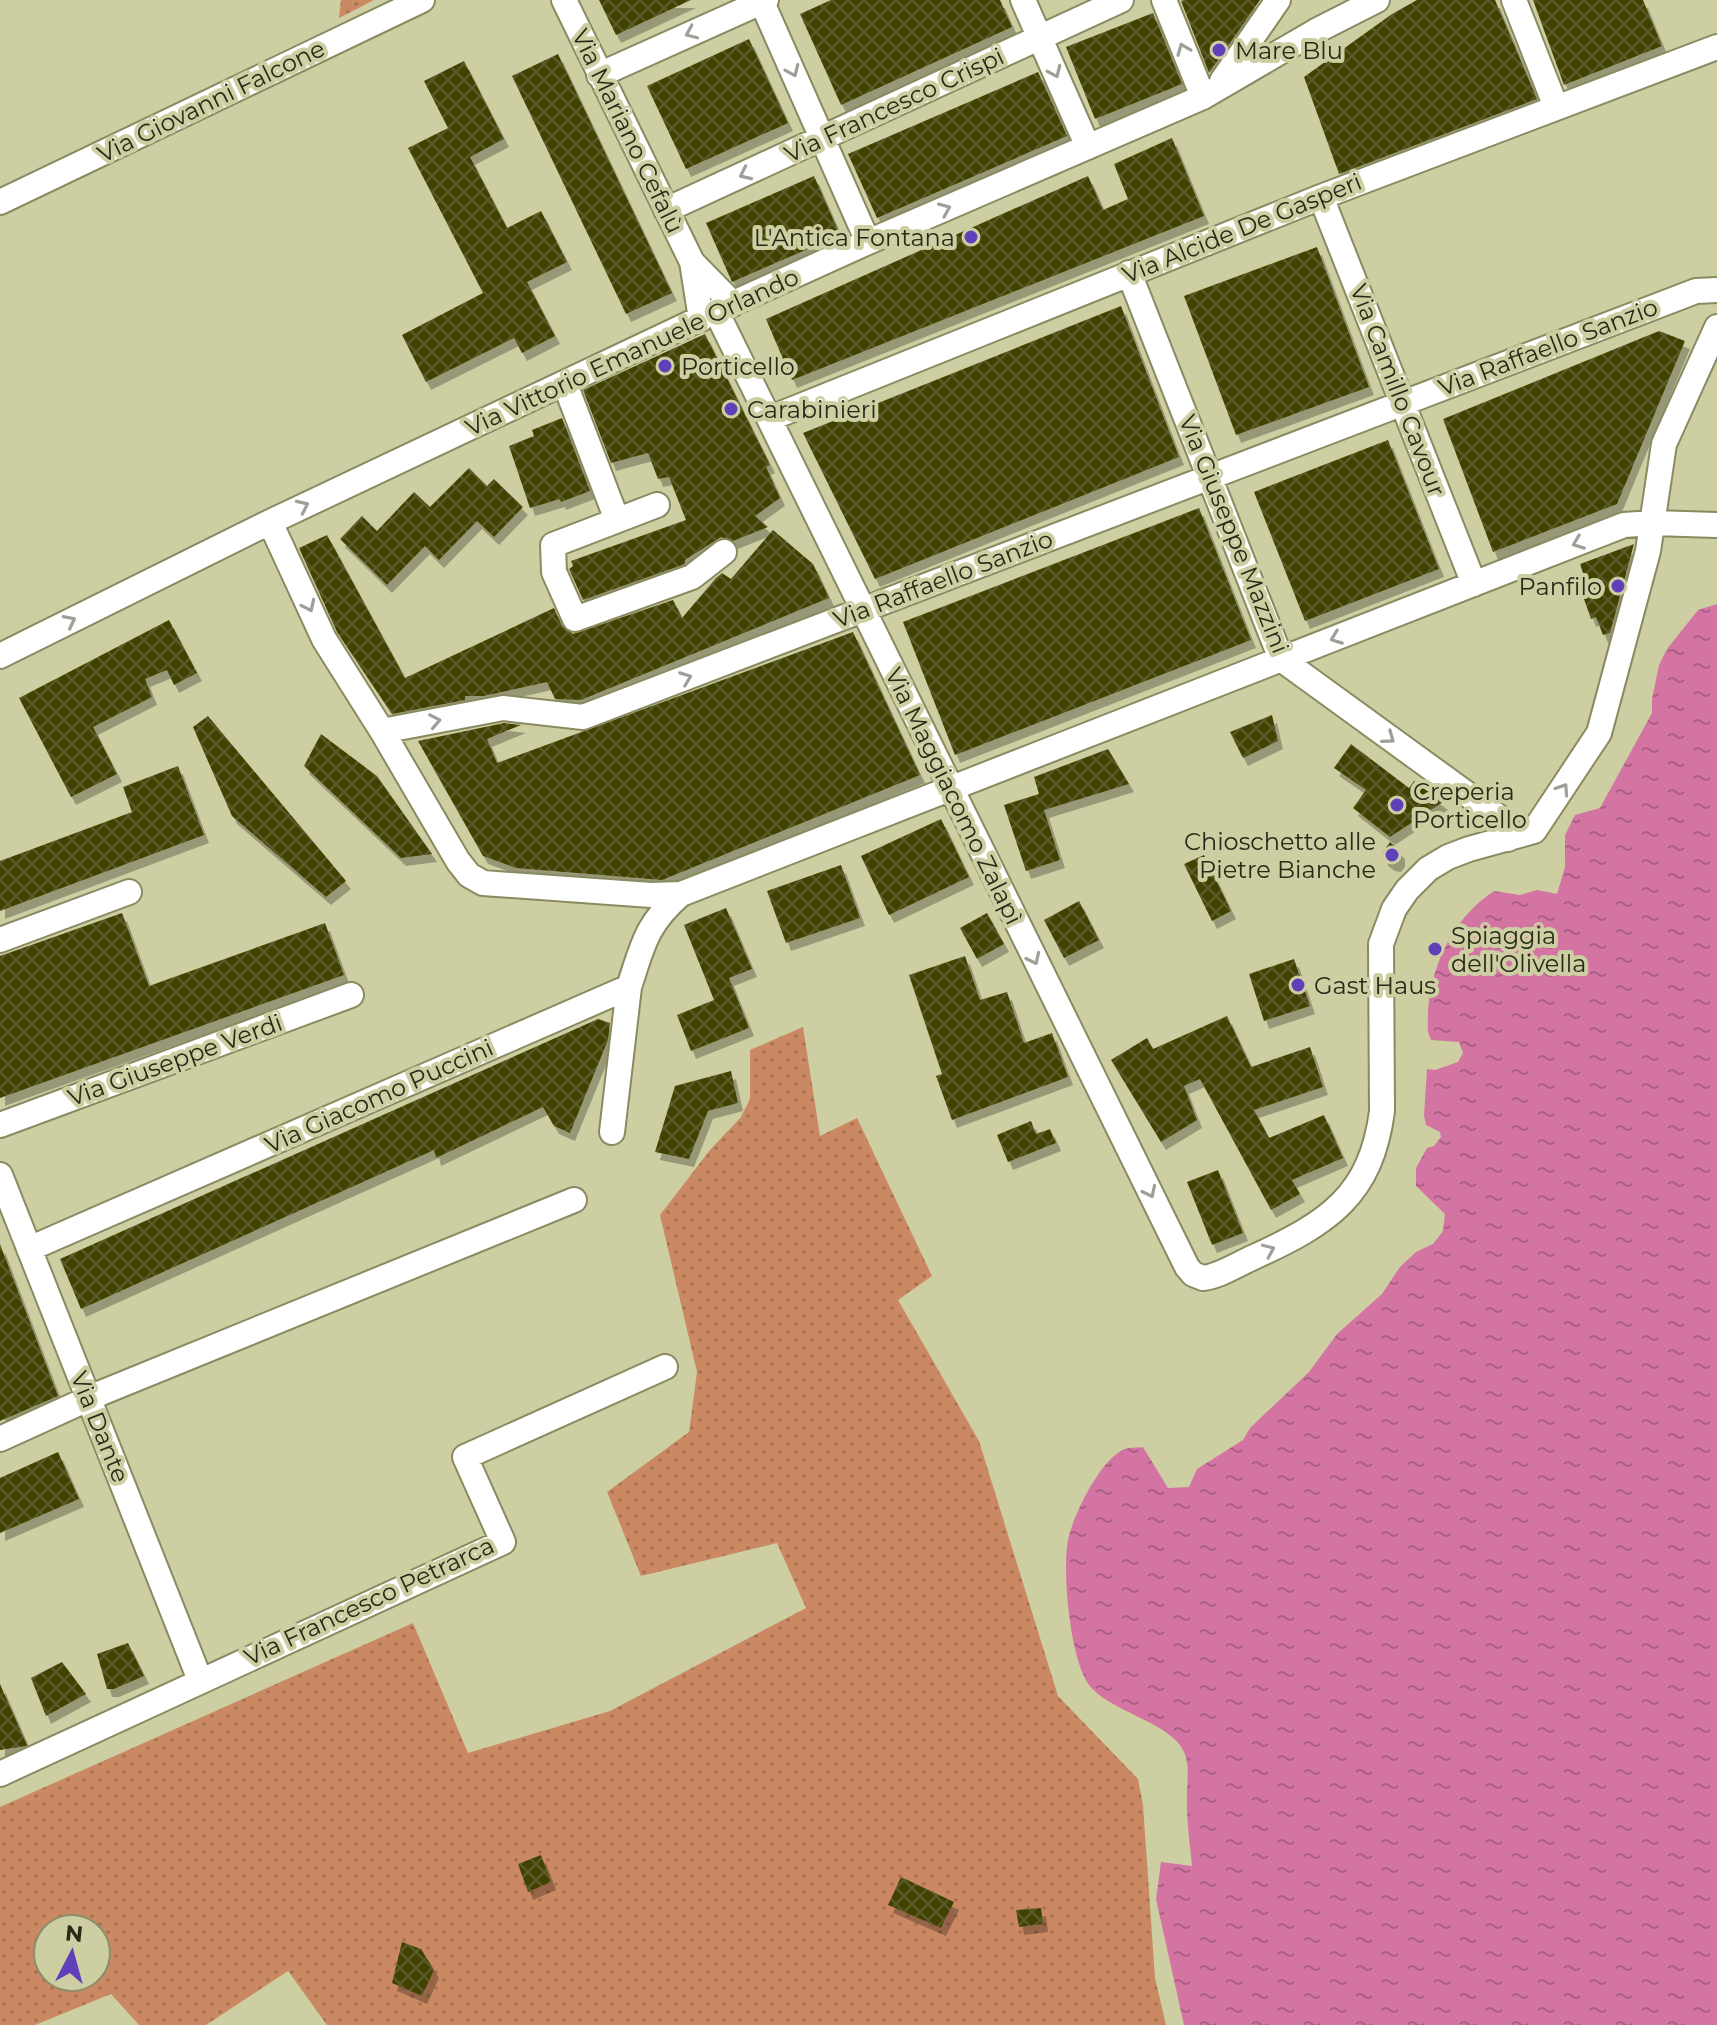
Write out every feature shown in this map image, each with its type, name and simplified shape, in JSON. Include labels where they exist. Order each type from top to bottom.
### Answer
[{"type":"street","name":"Via Giovanni Falcone","points":[[0,202],[422,0]]},
{"type":"street","name":"Via Mariano Cefalù","points":[[564,0],[717,311]]},
{"type":"street","points":[[1023,0],[1088,147]]},
{"type":"street","name":"Via Francesco Crispi","points":[[666,210],[1121,0]]},
{"type":"street","points":[[1164,0],[1211,92],[1278,0]]},
{"type":"street","points":[[1278,0],[1273,12],[1282,31],[1296,36],[1316,31]]},
{"type":"street","name":"Via Vittorio Emanuele Orlando","points":[[0,656],[270,522],[717,311],[1211,92],[1316,31],[1377,0]]},
{"type":"street","points":[[1514,0],[1556,107]]},
{"type":"street","points":[[599,75],[763,1],[868,242]]},
{"type":"street","name":"Via Alcide De Gasperi","points":[[771,418],[1321,197],[1717,47]]},
{"type":"street","name":"Via Camillo Cavour","points":[[1321,197],[1474,584]]},
{"type":"street","name":"Via Mariano Cefalù","points":[[692,262],[717,311]]},
{"type":"street","name":"Via Giuseppe Mazzini","points":[[1129,273],[1281,659],[1500,818],[1508,839]]},
{"type":"street","name":"Via Raffaello Sanzio","points":[[382,731],[503,708],[583,717],[1696,291],[1717,290]]},
{"type":"street","name":"Via Maggiacomo Zalapì","points":[[717,311],[1187,1267],[1197,1277],[1208,1277],[1291,1240],[1338,1207],[1364,1177],[1379,1137],[1382,1111],[1381,944],[1394,909],[1407,890],[1428,869],[1448,857],[1508,839]]},
{"type":"street","points":[[1508,839],[1534,831],[1599,733],[1648,551],[1668,432],[1717,327]]},
{"type":"street","points":[[565,384],[617,520]]},
{"type":"street","points":[[657,505],[553,545],[554,572],[575,619],[692,577],[724,552]]},
{"type":"street","points":[[270,522],[324,639],[469,875],[483,883],[651,895],[681,894]]},
{"type":"street","points":[[612,1132],[629,987],[648,930],[660,912],[681,894],[1624,525],[1717,525]]},
{"type":"street","points":[[0,940],[129,892]]},
{"type":"street","name":"Via Giacomo Puccini","points":[[29,1249],[629,987]]},
{"type":"street","name":"Via Giuseppe Verdi","points":[[0,1125],[351,995]]},
{"type":"street","name":"Via Dante","points":[[0,1175],[200,1680]]},
{"type":"street","points":[[0,1439],[89,1398],[574,1200]]},
{"type":"street","name":"Via Francesco Petrarca","points":[[0,1774],[503,1542],[465,1457],[665,1367]]},
{"type":"shaded area","points":[[341,0],[374,0],[339,18]]},
{"type":"shaded area","points":[[803,1027],[820,1136],[857,1118],[932,1276],[898,1300],[979,1441],[1058,1696],[1138,1779],[1143,1805],[1155,1978],[1166,2025],[327,2025],[288,1971],[206,2025],[139,2025],[111,1994],[35,2025],[0,2025],[0,1807],[413,1623],[468,1753],[610,1711],[806,1608],[777,1543],[641,1576],[607,1492],[689,1432],[697,1372],[660,1215],[710,1150],[741,1117],[750,1099],[750,1050]]},
{"type":"water","points":[[1717,604],[1717,2025],[1184,2025],[1156,1899],[1161,1862],[1192,1866],[1187,1812],[1187,1762],[1177,1742],[1166,1732],[1108,1701],[1087,1682],[1081,1669],[1072,1634],[1066,1572],[1068,1540],[1076,1516],[1098,1475],[1116,1454],[1127,1448],[1143,1447],[1168,1488],[1189,1487],[1197,1469],[1243,1440],[1250,1428],[1309,1372],[1337,1334],[1382,1294],[1400,1267],[1416,1252],[1433,1244],[1443,1231],[1445,1214],[1416,1186],[1416,1168],[1427,1148],[1434,1146],[1441,1137],[1440,1132],[1426,1125],[1427,1069],[1435,1070],[1458,1062],[1463,1053],[1459,1042],[1431,1040],[1428,1032],[1431,991],[1443,952],[1464,918],[1494,891],[1520,895],[1537,890],[1557,894],[1565,867],[1565,835],[1575,815],[1600,808],[1652,713],[1659,665],[1667,649],[1698,610]]},
{"type":"building","points":[[599,0],[691,0],[616,35]]},
{"type":"building","points":[[831,0],[1000,0],[1012,27],[841,105],[800,14]]},
{"type":"building","points":[[1260,0],[1209,73],[1181,1]]},
{"type":"building","points":[[1417,0],[1495,0],[1537,99],[1339,174],[1304,77],[1392,14]]},
{"type":"building","points":[[1533,0],[1643,0],[1662,46],[1564,85]]},
{"type":"building","points":[[1153,13],[1182,84],[1095,119],[1066,47]]},
{"type":"building","points":[[749,39],[788,123],[686,169],[647,86]]},
{"type":"building","points":[[558,54],[672,293],[626,314],[512,76]]},
{"type":"building","points":[[464,61],[504,139],[470,157],[507,228],[541,211],[567,262],[527,282],[555,336],[522,353],[514,338],[426,382],[402,335],[483,293],[408,148],[448,128],[424,81]]},
{"type":"building","points":[[1038,72],[1067,136],[877,218],[848,154]]},
{"type":"building","points":[[1172,138],[1204,216],[792,380],[766,319],[1088,176],[1103,210],[1128,199],[1114,164]]},
{"type":"building","points":[[814,176],[840,235],[732,282],[706,223]]},
{"type":"building","points":[[1317,247],[1369,387],[1236,435],[1184,296]]},
{"type":"building","points":[[1121,306],[1179,457],[875,579],[803,433]]},
{"type":"building","points":[[1659,331],[1685,341],[1617,504],[1493,552],[1443,419]]},
{"type":"building","points":[[705,334],[770,465],[766,467],[780,498],[755,516],[768,527],[733,541],[721,537],[685,560],[685,564],[583,600],[569,569],[573,566],[571,561],[686,520],[669,477],[658,479],[648,453],[611,463],[583,390]]},
{"type":"building","points":[[562,418],[590,491],[561,502],[560,499],[530,508],[509,446],[534,436],[532,430]]},
{"type":"building","points":[[1388,440],[1439,569],[1305,621],[1254,492]]},
{"type":"building","points":[[469,468],[487,486],[494,479],[523,507],[494,537],[477,521],[439,560],[425,546],[387,585],[340,539],[362,516],[377,531],[414,492],[430,507]]},
{"type":"building","points":[[1199,508],[1251,640],[955,755],[903,622]]},
{"type":"building","points":[[773,530],[813,564],[829,598],[581,700],[555,699],[547,682],[484,696],[465,696],[465,700],[392,714],[337,632],[299,548],[327,535],[405,678],[554,608],[562,626],[573,634],[673,600],[682,618],[722,573],[731,579]]},
{"type":"building","points":[[1634,544],[1610,633],[1603,635],[1596,617],[1591,619],[1579,585],[1586,582],[1580,564]]},
{"type":"building","points":[[169,620],[197,673],[174,685],[167,670],[145,679],[152,697],[93,727],[117,774],[71,797],[19,698]]},
{"type":"building","points":[[853,632],[920,775],[662,880],[516,868],[483,856],[418,741],[504,723],[521,725],[487,739],[497,763]]},
{"type":"building","points":[[1272,715],[1278,741],[1243,758],[1230,732]]},
{"type":"building","points":[[208,716],[346,881],[326,897],[232,816],[193,727]]},
{"type":"building","points":[[321,734],[377,776],[432,854],[401,858],[304,766]]},
{"type":"building","name":"Creperia Porticello","points":[[1351,744],[1409,788],[1414,781],[1443,802],[1390,837],[1353,808],[1366,790],[1334,768]]},
{"type":"building","points":[[1108,749],[1129,784],[1044,810],[1060,860],[1026,871],[1004,805],[1039,794],[1034,777]]},
{"type":"building","points":[[178,766],[204,835],[0,911],[0,861],[132,812],[123,787]]},
{"type":"building","points":[[941,819],[969,877],[889,915],[861,856]]},
{"type":"building","points":[[1390,842],[1400,851],[1396,864],[1383,858],[1383,852]]},
{"type":"building","points":[[1204,855],[1231,911],[1212,921],[1184,864]]},
{"type":"building","points":[[841,865],[860,918],[786,943],[767,891]]},
{"type":"building","points":[[1079,901],[1099,940],[1064,958],[1044,920]]},
{"type":"building","points":[[726,908],[752,969],[729,978],[749,1028],[691,1051],[677,1015],[714,1000],[684,925]]},
{"type":"building","points":[[122,913],[149,986],[325,923],[344,975],[0,1098],[0,956]]},
{"type":"building","points":[[987,913],[1004,944],[977,959],[960,928]]},
{"type":"building","points":[[965,956],[980,1000],[1007,992],[1024,1043],[1052,1033],[1068,1077],[952,1120],[936,1076],[942,1074],[909,975]]},
{"type":"building","points":[[1294,959],[1310,1006],[1264,1021],[1249,974]]},
{"type":"building","points":[[1227,1016],[1251,1067],[1310,1047],[1323,1087],[1254,1110],[1269,1138],[1324,1115],[1343,1158],[1292,1180],[1300,1194],[1271,1210],[1200,1079],[1184,1086],[1197,1120],[1161,1142],[1111,1060],[1147,1038],[1153,1049]]},
{"type":"building","points":[[598,1019],[610,1023],[608,1040],[570,1133],[554,1126],[543,1107],[436,1158],[434,1150],[81,1309],[60,1259]]},
{"type":"building","points":[[731,1071],[738,1103],[708,1111],[689,1159],[655,1152],[675,1086]]},
{"type":"building","points":[[1031,1121],[1036,1134],[1050,1129],[1056,1143],[1008,1162],[997,1135]]},
{"type":"building","points":[[1218,1170],[1243,1233],[1212,1245],[1187,1182]]},
{"type":"building","points":[[0,1244],[58,1396],[0,1421]]},
{"type":"building","points":[[58,1452],[79,1499],[0,1533],[0,1478]]},
{"type":"building","points":[[128,1643],[144,1676],[107,1689],[97,1654]]},
{"type":"building","points":[[62,1662],[86,1694],[46,1716],[31,1678]]},
{"type":"building","points":[[0,1684],[27,1745],[26,1746],[0,1750]]},
{"type":"building","points":[[541,1855],[551,1882],[528,1892],[518,1864]]},
{"type":"building","points":[[901,1877],[954,1902],[941,1928],[888,1905]]},
{"type":"building","points":[[1041,1908],[1043,1924],[1019,1927],[1016,1910]]},
{"type":"building","points":[[402,1942],[421,1949],[434,1970],[422,1996],[392,1983]]},
{"type":"place","name":"Mare Blu","points":[[1219,50]]},
{"type":"place","name":"L'Antica Fontana","points":[[971,237]]},
{"type":"place","name":"Porticello","points":[[665,366]]},
{"type":"place","name":"Carabinieri","points":[[731,409]]},
{"type":"place","name":"Panfilo","points":[[1618,586]]},
{"type":"place","name":"Creperia Porticello","points":[[1397,805]]},
{"type":"place","name":"Chioschetto alle Pietre Bianche","points":[[1392,855]]},
{"type":"place","name":"Spiaggia dell'Olivella","points":[[1435,949]]},
{"type":"place","name":"Gast Haus","points":[[1298,985]]}]
